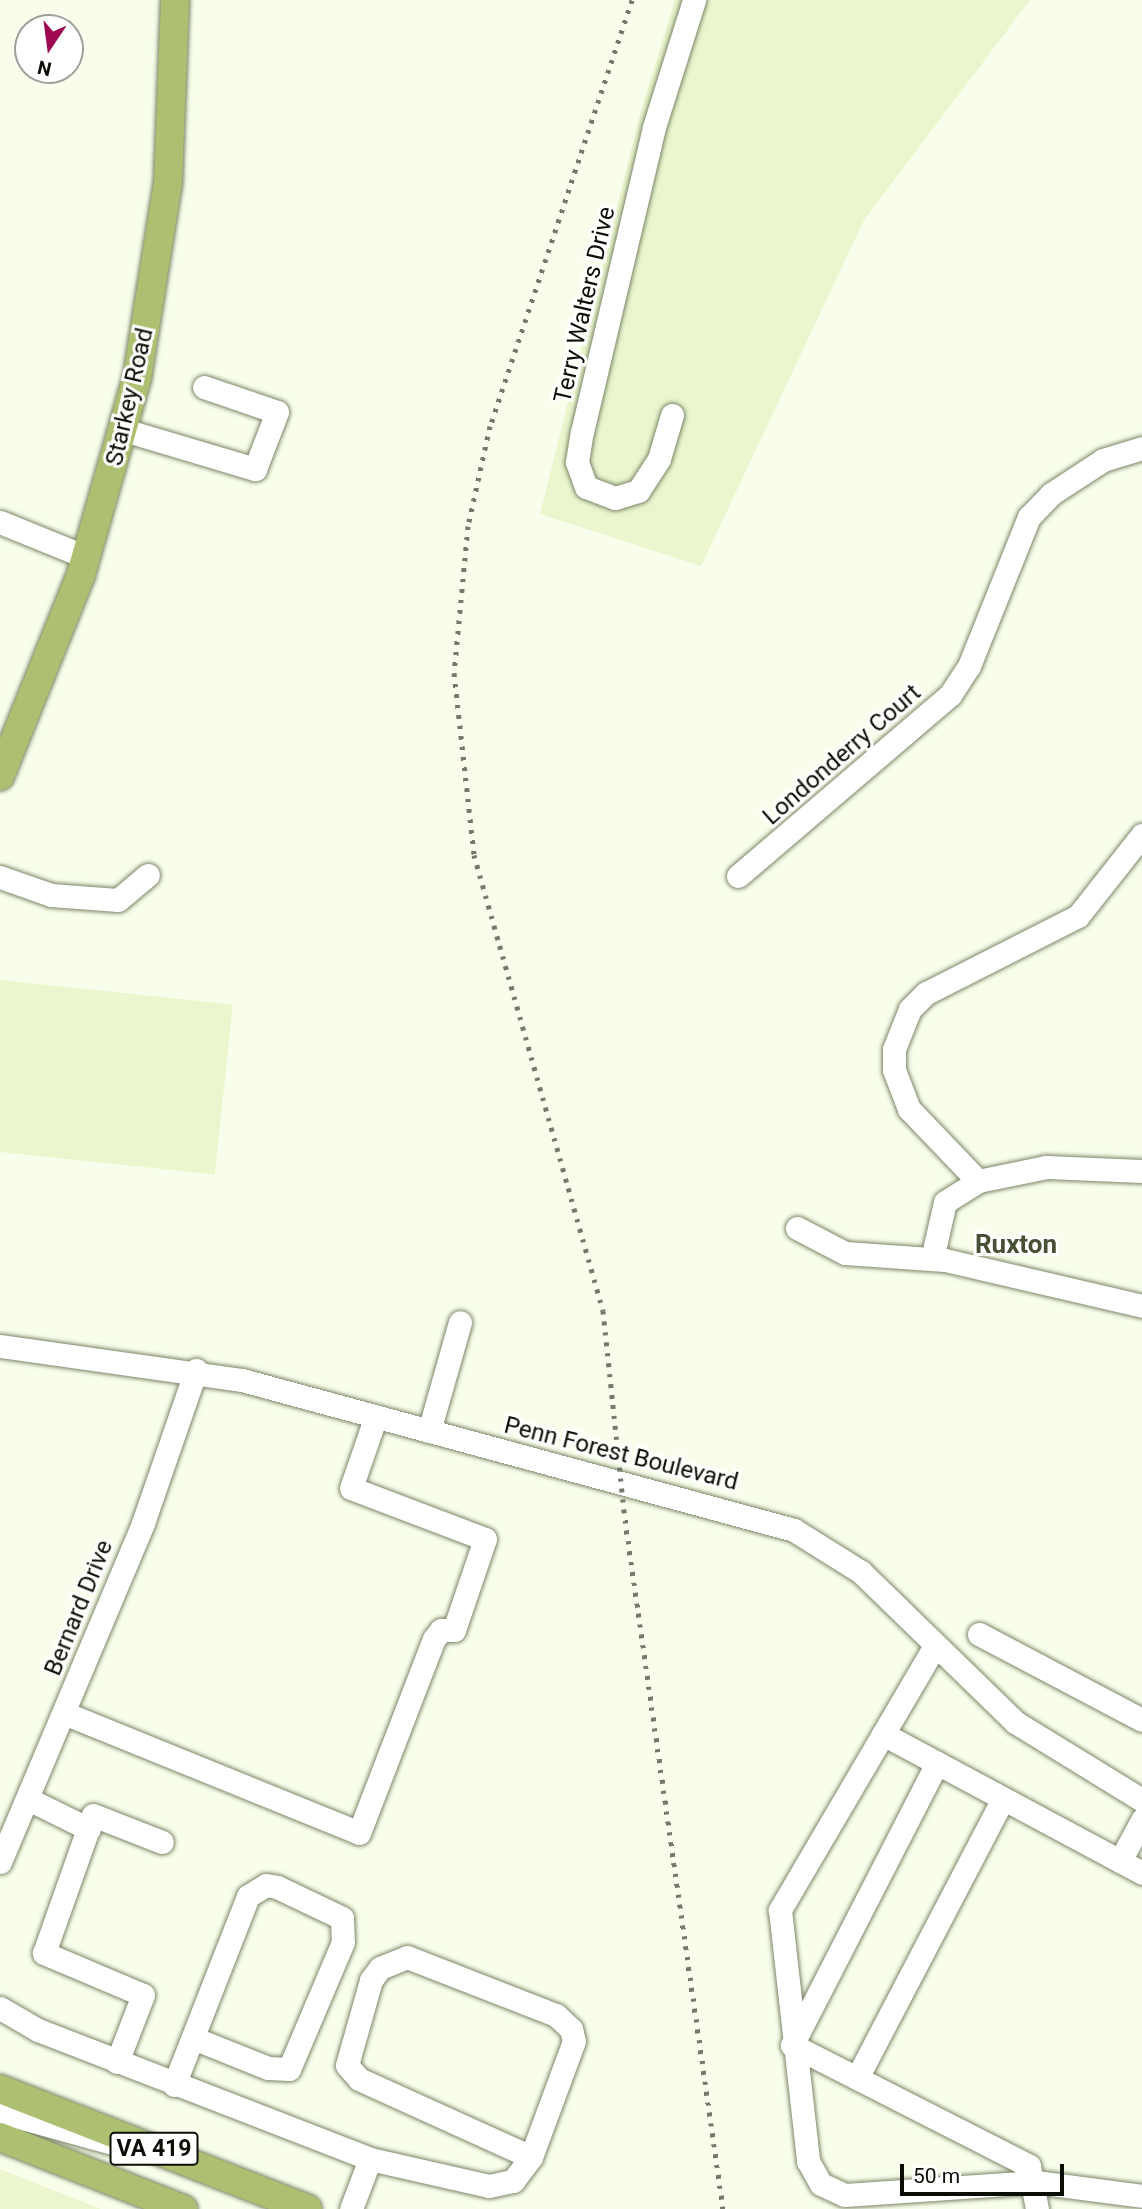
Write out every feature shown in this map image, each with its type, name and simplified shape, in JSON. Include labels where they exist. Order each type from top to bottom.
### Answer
[{"type":"main road","name":"Starkey Road","points":[[0,776],[86,557],[124,430],[154,289],[168,183],[176,0]]},
{"type":"main road","name":"VA 419","points":[[0,2089],[307,2209]]},
{"type":"main road","name":"VA 419","points":[[0,2137],[183,2209]]},
{"type":"street","name":"Terry Walters Drive","points":[[673,415],[659,458],[638,491],[615,498],[586,487],[578,462],[583,432],[654,127],[694,0]]},
{"type":"street","points":[[124,430],[256,469],[276,412],[204,387]]},
{"type":"street","name":"Londonderry Court","points":[[738,876],[950,695],[970,666],[1029,517],[1051,494],[1103,460],[1142,448]]},
{"type":"street","points":[[0,522],[86,557]]},
{"type":"street","points":[[978,1181],[925,1128],[899,1090],[894,1049],[900,1026],[926,993],[1077,916],[1142,835]]},
{"type":"street","points":[[0,877],[51,895],[118,900],[148,875]]},
{"type":"street","points":[[932,1259],[945,1202],[978,1181],[1046,1167],[1142,1171]]},
{"type":"street","points":[[797,1228],[845,1253],[932,1259],[1142,1306]]},
{"type":"street","points":[[429,1431],[460,1322]]},
{"type":"street","name":"Penn Forest Boulevard","points":[[0,1346],[195,1370],[376,1416],[794,1530],[861,1572],[933,1649],[1015,1722],[1142,1800]]},
{"type":"street","name":"Bernard Drive","points":[[0,1862],[64,1713],[177,1434],[195,1370]]},
{"type":"street","points":[[64,1713],[359,1833],[434,1639],[441,1630],[454,1630],[485,1538],[351,1488],[376,1416]]},
{"type":"street","points":[[979,1634],[1142,1720]]},
{"type":"street","points":[[933,1649],[780,1910],[792,2045],[808,2161],[831,2191],[957,2190],[1036,2182],[1142,2196]]},
{"type":"street","points":[[883,1734],[1142,1873]]},
{"type":"street","points":[[792,2045],[937,1763]]},
{"type":"street","points":[[28,1799],[89,1829]]},
{"type":"street","points":[[857,2078],[1003,1799]]},
{"type":"street","points":[[117,2062],[143,1995],[44,1953],[93,1815],[162,1842]]},
{"type":"street","points":[[1120,1861],[1142,1820]]},
{"type":"street","points":[[174,2085],[192,2038],[256,1889],[277,1887],[342,1918],[343,1942],[289,2069],[268,2068],[192,2038]]},
{"type":"street","points":[[0,2008],[117,2062],[370,2159],[489,2186],[513,2181],[531,2157],[574,2041],[571,2029],[556,2015],[418,1958],[380,1968],[345,2053],[353,2075],[531,2157]]},
{"type":"street","points":[[792,2045],[1029,2165],[1036,2182],[1037,2209]]},
{"type":"street","points":[[0,2112],[118,2148],[152,2148]]},
{"type":"street","points":[[351,2209],[370,2159]]},
{"type":"shaded area","points":[[675,0],[1030,0],[864,220],[701,566],[540,514],[641,111]]},
{"type":"shaded area","points":[[0,980],[233,1004],[215,1175],[0,1152]]},
{"type":"shaded area","points":[[0,2169],[40,2185],[101,2209],[0,2209]]},
{"type":"railway","points":[[632,0],[490,426],[468,526],[454,673],[474,855],[603,1311],[625,1520],[723,2209]]},
{"type":"district","name":"Ruxton","points":[[1016,1245]]}]
